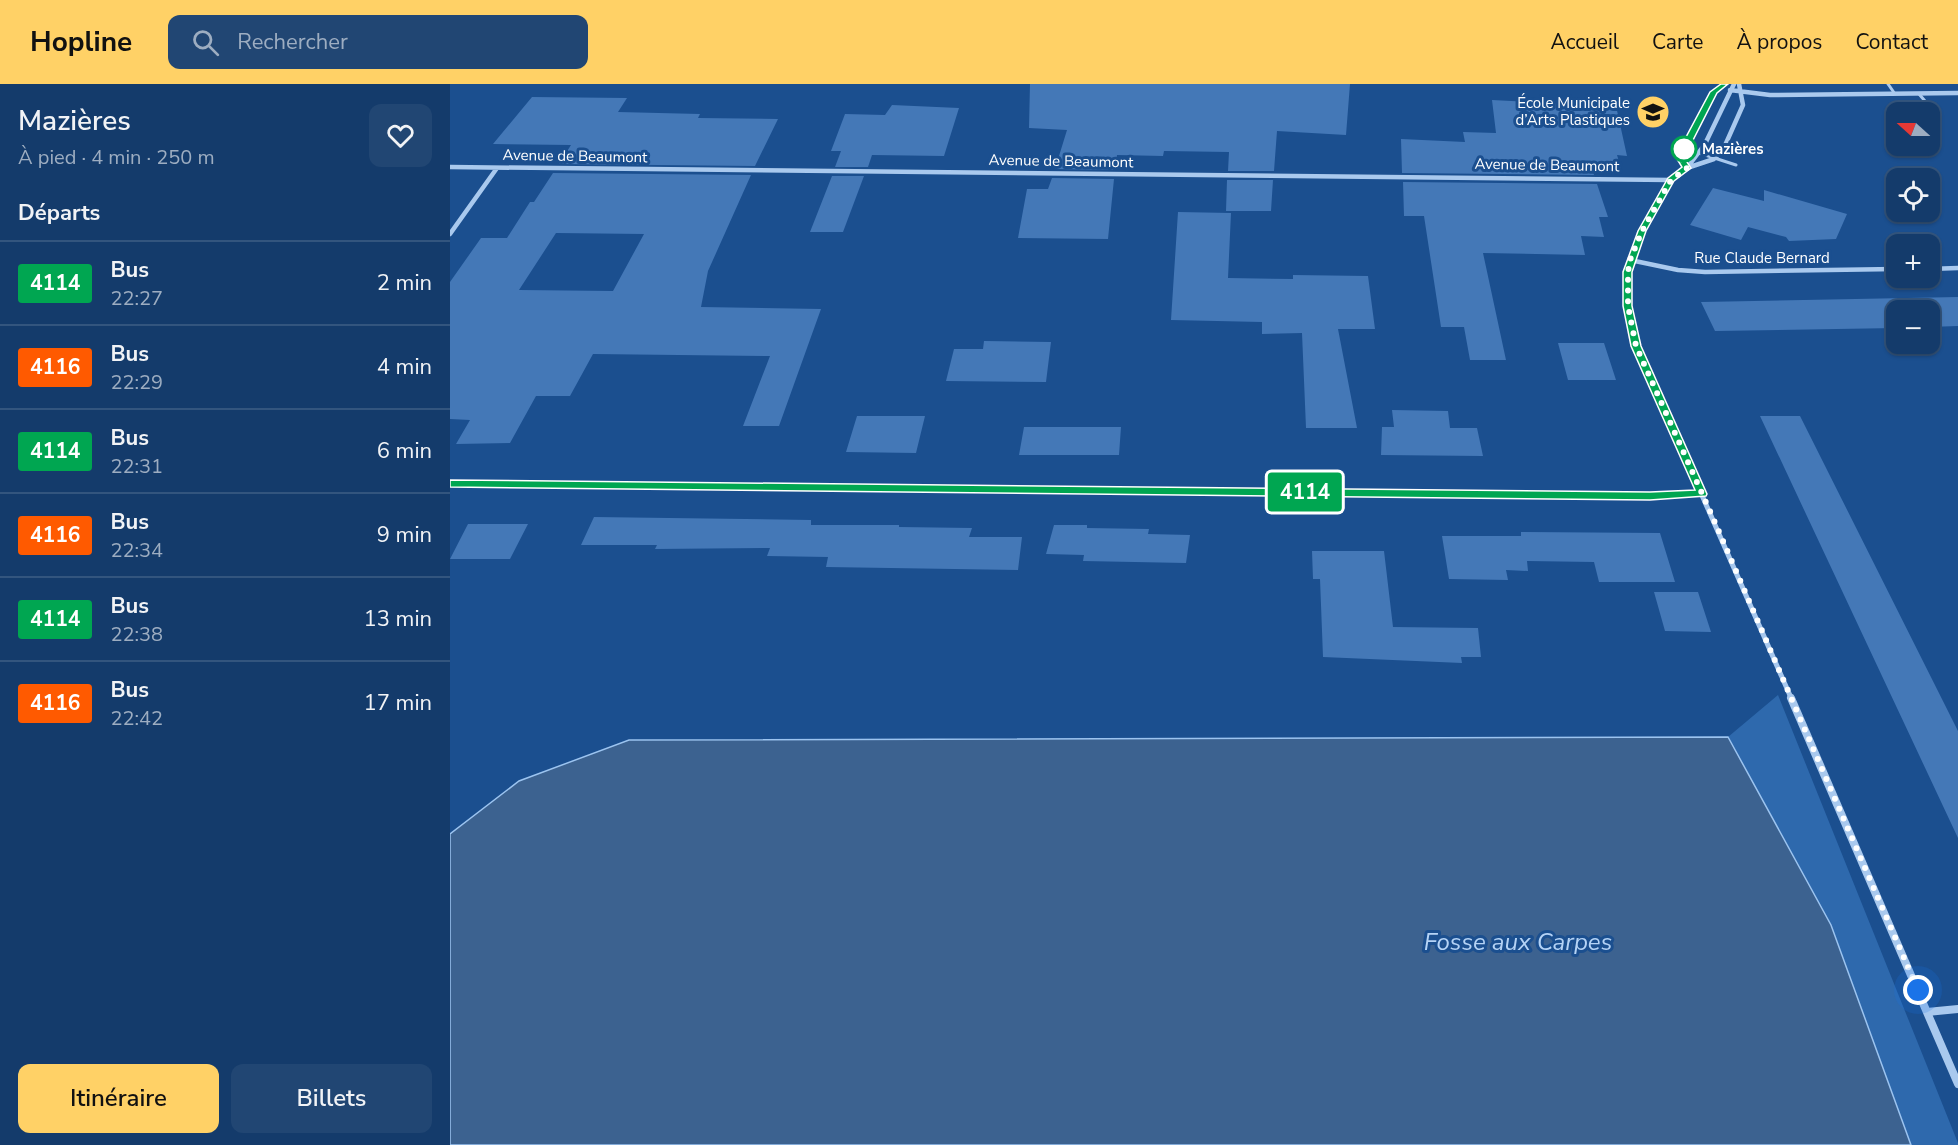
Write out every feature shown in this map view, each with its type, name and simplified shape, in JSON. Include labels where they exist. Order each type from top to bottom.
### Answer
[{"type":"street","points":[[1734,84],[1699,153],[1687,168],[1671,180],[1642,231],[1630,260],[1628,306],[1636,346],[1958,1084]]},
{"type":"street","points":[[1687,168],[1714,159],[1723,150],[1743,105],[1739,84]]},
{"type":"street","points":[[1730,90],[1770,95],[1958,93]]},
{"type":"street","name":"Avenue de Beaumont","points":[[450,167],[1671,180]]},
{"type":"street","points":[[450,234],[497,168]]},
{"type":"street","name":"Rue Claude Bernard","points":[[1630,260],[1678,270],[1705,272],[1886,269]]},
{"type":"street","points":[[1940,269],[1958,268]]},
{"type":"street","points":[[450,484],[1650,496],[1702,494]]},
{"type":"street","points":[[1927,1012],[1958,1009]]},
{"type":"lane","points":[[1687,168],[1681,159],[1682,154],[1714,92],[1724,84]]},
{"type":"lane","points":[[1888,84],[1895,94]]},
{"type":"lane","points":[[1919,93],[1926,102]]},
{"type":"lane","points":[[1699,153],[1736,165]]},
{"type":"shaded area","points":[[1778,695],[1958,1145],[1911,1145],[1831,925],[1728,737]]},
{"type":"water","name":"Fosse aux Carpes","points":[[1728,737],[1831,925],[1911,1145],[450,1145],[450,834],[519,781],[629,740]]},
{"type":"building","points":[[1030,84],[1350,84],[1346,135],[1277,131],[1274,171],[1228,171],[1229,152],[1164,151],[1163,156],[1117,155],[1115,170],[1055,169],[1067,130],[1029,128]]},
{"type":"building","points":[[532,97],[627,98],[618,112],[700,114],[698,118],[778,119],[755,166],[559,164],[571,145],[493,144]]},
{"type":"building","points":[[1492,100],[1616,106],[1627,156],[1617,155],[1621,168],[1592,168],[1594,175],[1402,173],[1401,139],[1465,142],[1463,132],[1496,133]]},
{"type":"building","points":[[892,105],[959,108],[944,156],[872,155],[868,167],[835,167],[841,151],[831,151],[845,114],[885,115]]},
{"type":"building","points":[[553,173],[751,175],[708,271],[701,307],[821,309],[779,426],[743,426],[770,356],[593,354],[570,396],[536,396],[510,443],[456,444],[470,420],[450,419],[450,282],[481,238],[507,238],[530,202],[534,202]],"holes":[[[556,233],[644,234],[613,291],[519,290]]]},
{"type":"building","points":[[832,176],[864,176],[843,232],[810,232]]},
{"type":"building","points":[[1052,178],[1114,179],[1108,239],[1018,238],[1027,189],[1048,189]]},
{"type":"building","points":[[1227,180],[1273,180],[1271,211],[1226,211]]},
{"type":"building","points":[[1403,182],[1597,184],[1608,217],[1599,217],[1604,237],[1581,236],[1585,255],[1483,253],[1506,360],[1470,360],[1464,327],[1441,327],[1424,216],[1404,216]]},
{"type":"building","points":[[1713,188],[1764,201],[1764,190],[1847,214],[1836,239],[1789,241],[1786,237],[1748,227],[1741,240],[1690,225]]},
{"type":"building","points":[[1178,212],[1231,213],[1228,278],[1293,279],[1293,275],[1368,276],[1375,329],[1338,329],[1357,428],[1306,428],[1302,333],[1262,334],[1262,322],[1171,320]]},
{"type":"building","points":[[1958,297],[1958,326],[1940,327],[1940,300],[1886,300],[1886,328],[1715,331],[1701,302]]},
{"type":"building","points":[[984,341],[1051,342],[1046,382],[946,381],[954,349],[983,349]]},
{"type":"building","points":[[1558,343],[1604,343],[1616,380],[1568,380]]},
{"type":"building","points":[[1392,410],[1448,411],[1450,428],[1477,428],[1483,456],[1381,455],[1382,427],[1394,427]]},
{"type":"building","points":[[857,416],[925,416],[916,453],[846,452]]},
{"type":"building","points":[[1760,416],[1800,416],[1958,731],[1958,838]]},
{"type":"building","points":[[1024,427],[1121,427],[1119,455],[1019,455]]},
{"type":"building","points":[[594,517],[811,520],[811,525],[972,528],[969,537],[1022,537],[1018,570],[826,567],[828,557],[767,556],[770,548],[655,549],[657,545],[581,545]]},
{"type":"building","points":[[468,524],[528,524],[510,559],[450,559]]},
{"type":"building","points":[[1054,525],[1149,529],[1148,534],[1190,535],[1186,563],[1083,561],[1084,555],[1046,554]]},
{"type":"building","points":[[1521,532],[1660,533],[1675,582],[1599,582],[1594,562],[1527,561],[1528,571],[1506,570],[1508,580],[1449,579],[1442,536],[1521,536]]},
{"type":"building","points":[[1312,551],[1384,551],[1393,627],[1478,628],[1481,657],[1461,657],[1462,663],[1323,657],[1320,579],[1313,579]]},
{"type":"building","points":[[1654,592],[1698,592],[1711,632],[1665,631]]},
{"type":"bus line","name":"4114","points":[[450,484],[1650,496],[1702,494],[1636,346],[1628,306],[1628,272],[1630,260],[1642,231],[1657,204],[1671,180],[1687,168],[1681,159],[1690,136],[1714,92],[1724,84]]},
{"type":"place","name":"École Municipale d’Arts Plastiques","points":[[1653,112]]},
{"type":"place","name":"Mazières","points":[[1684,149]]},
{"type":"route","points":[[1684,149],[1681,159],[1687,168],[1671,180],[1642,231],[1630,260],[1628,306],[1636,346],[1918,990]]}]
